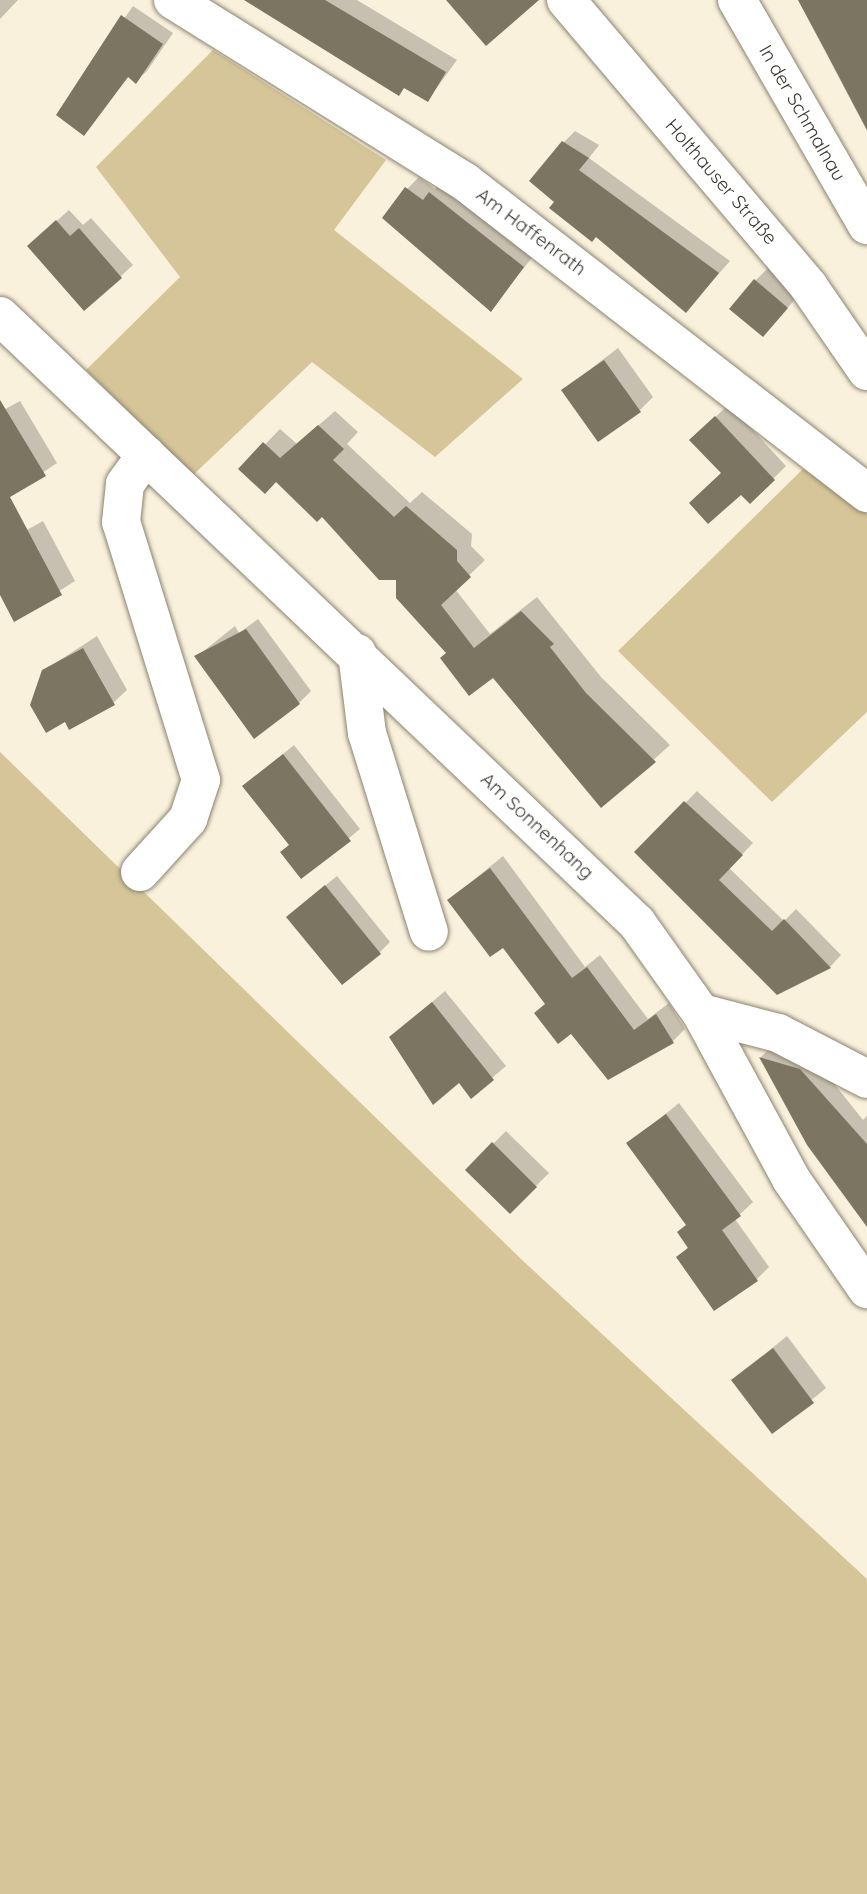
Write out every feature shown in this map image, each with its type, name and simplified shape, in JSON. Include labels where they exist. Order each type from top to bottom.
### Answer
[{"type":"street","name":"Am Haffenrath","points":[[173,0],[464,181],[867,493]]},
{"type":"street","name":"Holthauser Straße","points":[[566,0],[780,250],[867,371]]},
{"type":"street","name":"In der Schmalnau","points":[[737,0],[867,225]]},
{"type":"street","name":"Am Sonnenhang","points":[[0,316],[610,894],[701,1013],[791,1179],[867,1289]]},
{"type":"street","points":[[140,872],[188,819],[201,780],[121,522],[125,484],[146,455]]},
{"type":"street","points":[[357,653],[367,733],[429,932]]},
{"type":"street","points":[[701,1013],[778,1033],[867,1079]]},
{"type":"shaded area","points":[[213,50],[386,160],[334,230],[523,379],[435,457],[312,362],[193,475],[86,370],[180,277],[96,167]]},
{"type":"shaded area","points":[[803,469],[867,514],[867,712],[772,802],[618,651]]},
{"type":"shaded area","points":[[0,752],[521,1259],[867,1579],[867,1894],[0,1894]]},
{"type":"building","points":[[244,0],[325,0],[446,72],[428,102],[404,88],[399,96]]},
{"type":"building","points":[[446,0],[539,0],[486,46]]},
{"type":"building","points":[[798,0],[867,0],[867,130],[826,52]]},
{"type":"building","points":[[121,15],[163,44],[136,84],[128,77],[84,136],[56,115]]},
{"type":"building","points":[[562,141],[589,158],[579,170],[719,273],[686,313],[596,237],[592,242],[549,208],[554,202],[529,181]]},
{"type":"building","points":[[405,187],[423,200],[429,192],[524,267],[491,312],[382,218]]},
{"type":"building","points":[[56,220],[70,236],[79,228],[122,278],[84,311],[27,246]]},
{"type":"building","points":[[754,279],[788,308],[763,337],[729,309]]},
{"type":"building","points":[[604,360],[641,412],[598,442],[561,390]]},
{"type":"building","points":[[0,400],[46,476],[10,497],[62,595],[14,622],[0,595]]},
{"type":"building","points":[[715,416],[775,480],[750,504],[741,495],[708,524],[689,503],[721,473],[689,440]]},
{"type":"building","points":[[318,425],[344,449],[333,460],[394,517],[406,506],[457,550],[457,561],[471,577],[441,605],[474,648],[521,611],[554,644],[550,647],[586,693],[656,762],[601,808],[493,678],[469,696],[440,658],[446,653],[396,598],[396,580],[379,580],[322,517],[317,522],[276,482],[265,494],[238,469],[263,442],[280,458]]},
{"type":"building","points":[[246,629],[300,704],[254,739],[194,656]]},
{"type":"building","points":[[83,648],[115,705],[69,730],[65,722],[46,733],[30,705],[42,670]]},
{"type":"building","points":[[283,754],[351,841],[301,879],[280,852],[289,845],[242,786]]},
{"type":"building","points":[[684,801],[743,855],[719,880],[772,931],[784,919],[831,968],[777,995],[634,852]]},
{"type":"building","points":[[490,868],[572,978],[587,967],[634,1030],[656,1014],[674,1043],[608,1080],[571,1034],[558,1044],[534,1013],[545,1004],[503,948],[490,957],[447,900]]},
{"type":"building","points":[[325,885],[381,954],[342,985],[286,917]]},
{"type":"building","points":[[432,1002],[494,1080],[471,1099],[459,1083],[433,1105],[389,1037]]},
{"type":"building","points":[[759,1057],[800,1069],[867,1144],[867,1227],[807,1145]]},
{"type":"building","points":[[666,1114],[741,1216],[722,1230],[758,1281],[714,1311],[676,1257],[688,1248],[677,1232],[686,1225],[626,1143]]},
{"type":"building","points":[[492,1142],[537,1187],[510,1214],[465,1170]]},
{"type":"building","points":[[773,1348],[814,1403],[772,1434],[731,1380]]}]
